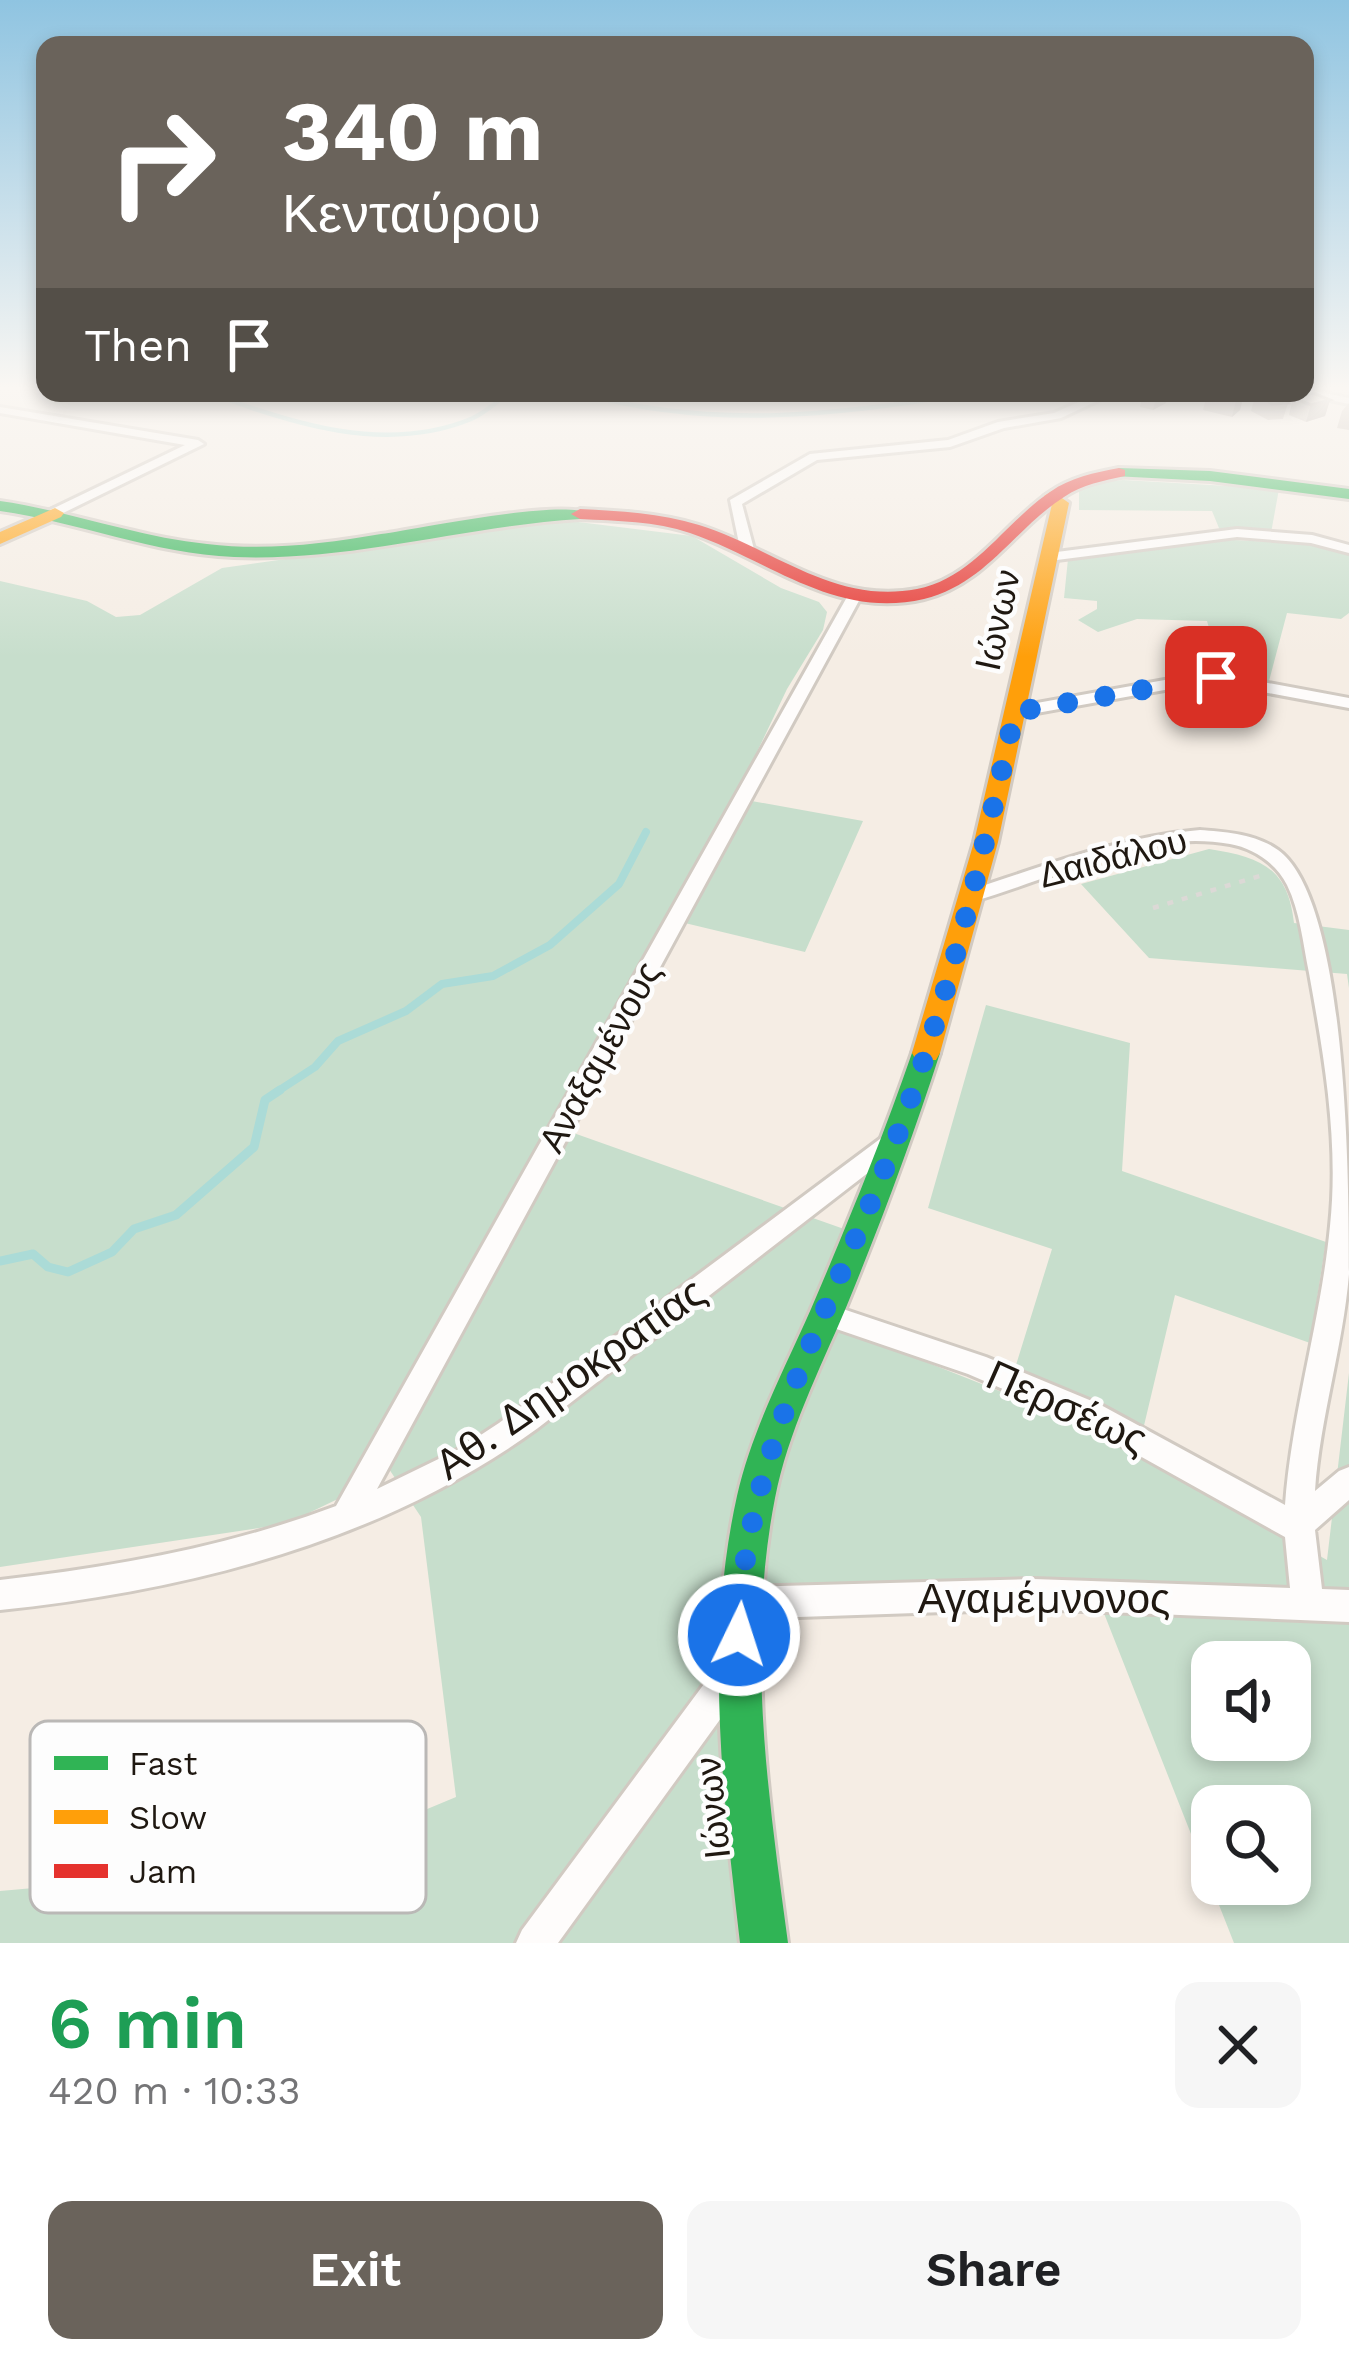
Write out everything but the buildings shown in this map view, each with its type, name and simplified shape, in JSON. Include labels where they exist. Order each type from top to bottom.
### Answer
[{"type":"main road","points":[[0,506],[55,513],[226,552],[306,547],[539,515],[612,514],[695,529],[748,553],[804,587],[854,597],[902,598],[947,589],[1052,496],[1078,478],[1092,476]]},
{"type":"main road","points":[[1154,476],[1278,483],[1349,494]]},
{"type":"main road","name":"Ιώνων","points":[[764,1943],[738,1667],[739,1603],[767,1457],[896,1138],[974,895],[1061,503],[1052,496]]},
{"type":"main road","points":[[0,539],[55,513]]},
{"type":"street","points":[[55,513],[132,476]]},
{"type":"street","points":[[748,553],[735,502],[779,476]]},
{"type":"street","points":[[1049,556],[1218,534],[1305,538],[1349,549]]},
{"type":"street","name":"Αναξαμένους","points":[[346,1517],[854,597]]},
{"type":"street","points":[[1015,712],[1209,676],[1349,703]]},
{"type":"street","name":"Δαιδάλου","points":[[974,895],[1185,836],[1256,845],[1295,875]]},
{"type":"street","points":[[1295,875],[1305,897],[1340,1081],[1345,1178],[1343,1228],[1296,1527],[1310,1603]]},
{"type":"street","name":"Αθ. Δημοκρατίας","points":[[0,1595],[136,1576],[346,1517],[476,1455],[896,1138]]},
{"type":"street","name":"Περσέως","points":[[825,1314],[976,1366],[1089,1413],[1296,1527]]},
{"type":"street","points":[[1296,1527],[1349,1481]]},
{"type":"street","name":"Αγαμέμνονος","points":[[739,1603],[1033,1594],[1349,1606]]},
{"type":"street","points":[[535,1943],[680,1738],[738,1667]]},
{"type":"path","points":[[1153,908],[1268,873],[1295,875]]},
{"type":"green space","points":[[1095,482],[1279,489],[1271,533],[1221,533],[1212,511],[1079,510],[1079,491]]},
{"type":"green space","points":[[562,520],[692,536],[781,588],[819,602],[827,612],[823,630],[787,689],[735,798],[863,821],[805,952],[664,918],[551,1125],[844,1229],[815,1318],[1007,1394],[1052,1249],[928,1208],[986,1005],[1130,1043],[1122,1171],[1326,1242],[1310,1343],[1175,1295],[1137,1455],[1327,1560],[1349,1373],[1349,1943],[1234,1943],[1219,1905],[1311,1905],[1311,1785],[1191,1785],[1191,1834],[1094,1588],[728,1594],[743,1943],[0,1943],[0,1891],[30,1888],[30,1913],[426,1913],[426,1810],[456,1797],[421,1517],[371,1442],[344,1496],[286,1524],[0,1567],[0,581],[87,601],[116,617],[140,615],[222,568]]},
{"type":"green space","points":[[1216,539],[1324,545],[1349,553],[1349,613],[1341,619],[1287,613],[1269,681],[1222,672],[1207,621],[1137,619],[1098,632],[1078,620],[1097,609],[1097,601],[1064,598],[1068,559]]},
{"type":"green space","points":[[1209,849],[1269,868],[1286,889],[1294,923],[1349,930],[1349,988],[1347,974],[1149,958],[1081,884]]},
{"type":"waterway","points":[[275,1093],[315,1067],[338,1041],[406,1011],[442,984],[493,976],[550,945],[619,884],[646,832]]},
{"type":"waterway","points":[[0,1261],[33,1254],[48,1267],[68,1272],[112,1252],[134,1229],[176,1215],[254,1147],[265,1100],[280,1090]]},
{"type":"traffic: fast","points":[[1200,476],[1349,494]]},
{"type":"traffic: fast","points":[[0,506],[175,545],[234,552],[320,548],[580,514]]},
{"type":"traffic: fast","points":[[764,1943],[745,1776],[739,1664],[746,1552],[756,1497],[778,1425],[867,1214],[926,1053]]},
{"type":"traffic: slow","points":[[926,1053],[986,842],[1061,503],[1052,496]]},
{"type":"traffic: slow","points":[[0,539],[55,513]]},
{"type":"traffic: jam","points":[[580,514],[644,518],[691,528],[833,591],[888,598],[949,585],[974,569],[1060,492],[1105,476]]},
{"type":"route","points":[[739,1635],[739,1603],[755,1497],[782,1414],[929,1046],[974,895],[1015,712],[1174,680],[1216,677]]}]
